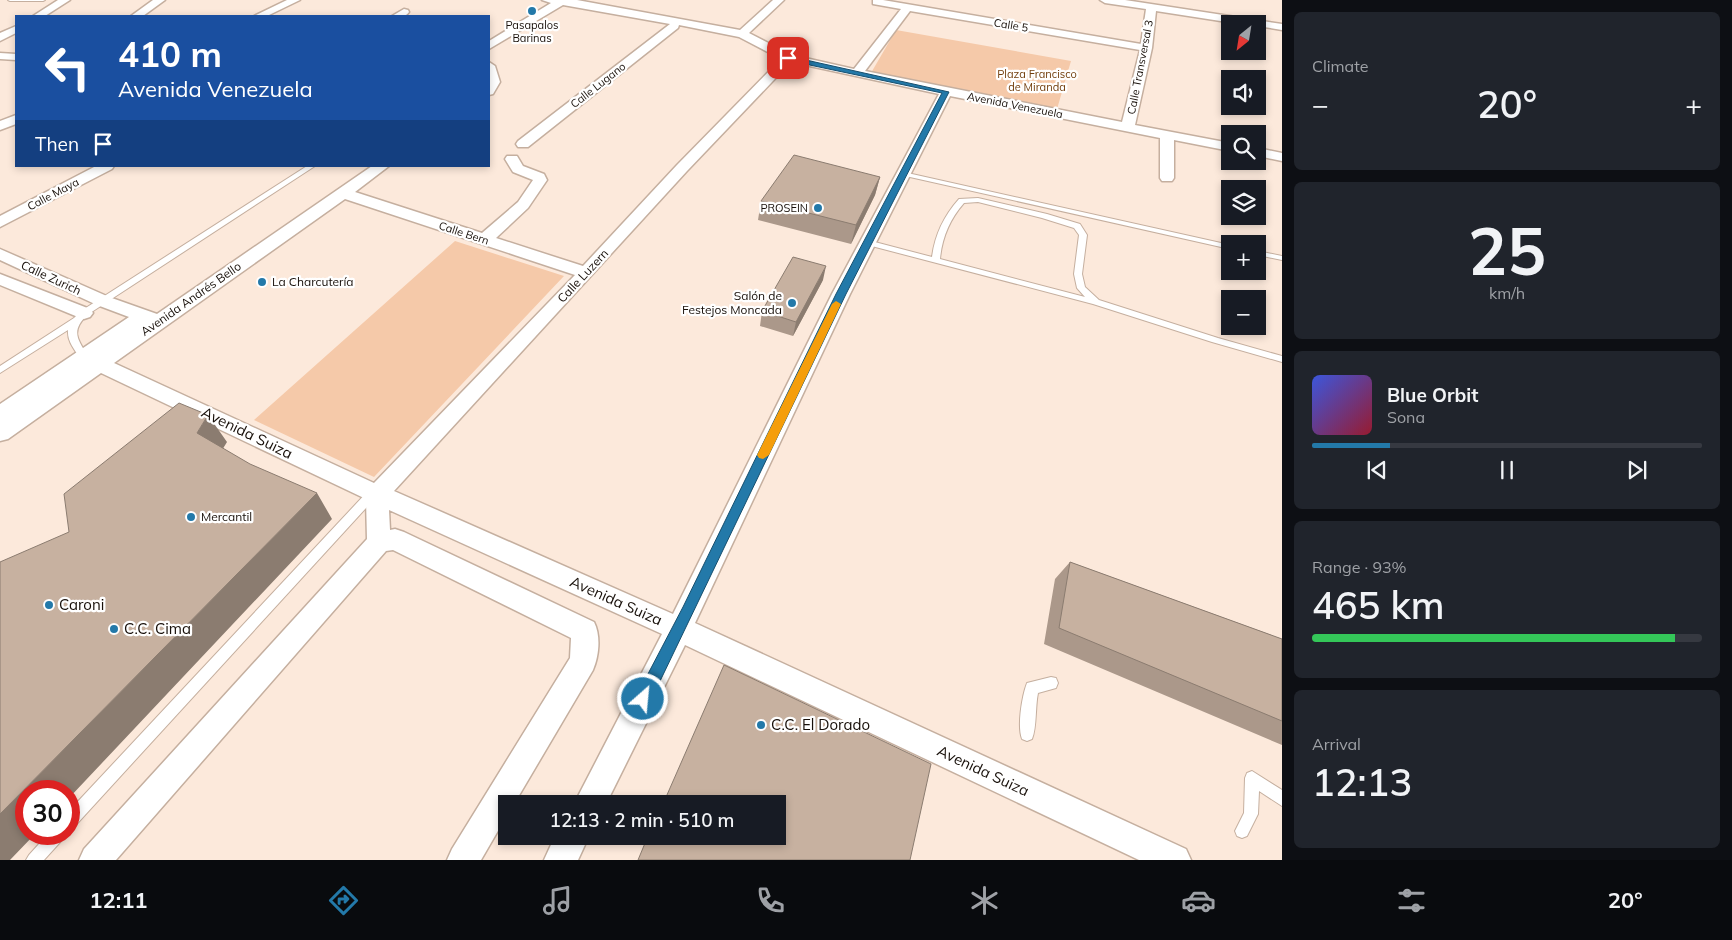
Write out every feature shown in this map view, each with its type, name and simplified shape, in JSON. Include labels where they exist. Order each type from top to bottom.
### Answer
[{"type":"street","points":[[40,15],[66,0]]},
{"type":"street","points":[[138,15],[160,0]]},
{"type":"street","points":[[261,15],[295,0]]},
{"type":"street","name":"Avenida Venezuela","points":[[548,0],[562,1],[570,7],[742,34],[781,54]]},
{"type":"street","points":[[742,34],[779,0]]},
{"type":"street","points":[[1105,0],[1282,27]]},
{"type":"street","points":[[490,45],[562,1]]},
{"type":"street","name":"Calle 5","points":[[877,2],[1146,48]]},
{"type":"street","points":[[623,14],[639,4]]},
{"type":"street","name":"Calle Transversal 3","points":[[1128,126],[1146,48],[1151,7]]},
{"type":"street","points":[[858,73],[907,8]]},
{"type":"street","name":"Avenida Venezuela","points":[[623,14],[727,36],[781,54],[858,73],[1221,145]]},
{"type":"street","name":"Calle Lugano","points":[[523,144],[674,26]]},
{"type":"street","points":[[0,38],[15,30]]},
{"type":"street","name":"Calle Luzern","points":[[375,493],[586,273],[682,168],[781,54]]},
{"type":"street","points":[[0,56],[15,57]]},
{"type":"street","points":[[490,71],[494,82],[490,89]]},
{"type":"street","points":[[594,795],[679,629],[867,242],[946,92]]},
{"type":"street","points":[[0,126],[15,119]]},
{"type":"street","points":[[1167,135],[1167,178]]},
{"type":"street","points":[[1266,154],[1282,157]]},
{"type":"street","points":[[484,240],[523,204],[540,180],[539,177],[518,169],[512,158]]},
{"type":"street","name":"Calle Maya","points":[[0,222],[105,167]]},
{"type":"street","name":"Avenida Andrés Bello","points":[[0,433],[142,316],[361,167]]},
{"type":"street","name":"Avenida Andrés Bello","points":[[0,414],[160,321],[381,167]]},
{"type":"street","name":"Calle Bern","points":[[343,193],[586,273]]},
{"type":"street","name":"Calle Zurich","points":[[0,254],[103,301],[160,321]]},
{"type":"street","name":"Calle Zurich","points":[[0,279],[79,317]]},
{"type":"street","name":"Avenida Suiza","points":[[92,359],[375,493],[679,629],[1175,860]]},
{"type":"street","points":[[375,493],[378,542]]},
{"type":"street","points":[[95,860],[378,542],[396,539],[585,631],[583,661],[463,860]]},
{"type":"street","points":[[560,860],[568,845]]},
{"type":"lane","points":[[10,0],[43,0]]},
{"type":"lane","points":[[0,370],[310,167]]},
{"type":"lane","points":[[903,174],[1221,244]]},
{"type":"lane","points":[[936,260],[936,248],[949,214],[962,201],[978,200],[1044,216],[1077,226],[1083,235],[1078,274],[1081,288],[1096,302]]},
{"type":"lane","points":[[867,242],[1096,302],[1282,359]]},
{"type":"lane","points":[[1266,255],[1282,258]]},
{"type":"lane","points":[[79,317],[72,333],[73,341],[92,359]]},
{"type":"lane","points":[[80,810],[375,493]]},
{"type":"lane","points":[[1027,734],[1028,707],[1032,688],[1051,683]]},
{"type":"lane","points":[[1242,832],[1251,814],[1252,778],[1282,799]]},
{"type":"lane","points":[[34,860],[48,845]]},
{"type":"green space","name":"Plaza Francisco de Miranda","points":[[896,30],[1071,61],[1057,109],[871,73]]},
{"type":"green space","points":[[455,241],[564,276],[374,477],[254,420]]},
{"type":"building","points":[[794,155],[880,177],[856,225],[761,201]]},
{"type":"building","name":"Salón de Festejos Moncada","points":[[793,257],[826,266],[796,322],[762,311]]},
{"type":"building","name":"C.C. Cima","points":[[179,403],[208,415],[197,433],[250,464],[317,493],[34,780],[15,780],[15,799],[0,814],[0,562],[69,532],[64,494]]},
{"type":"building","points":[[1070,562],[1282,639],[1282,721],[1059,628]]},
{"type":"building","name":"C.C. El Dorado","points":[[724,665],[931,764],[910,860],[638,860],[644,845],[786,845],[786,795],[667,795]]},
{"type":"slow traffic","points":[[763,455],[836,304]]},
{"type":"place","name":"Pasapalos Barinas","points":[[532,11]]},
{"type":"place","name":"PROSEIN","points":[[818,208]]},
{"type":"place","name":"La Charcutería","points":[[262,282]]},
{"type":"place","name":"Salón de Festejos Moncada","points":[[792,303]]},
{"type":"place","name":"Mercantil","points":[[191,517]]},
{"type":"place","name":"Caroni","points":[[49,605]]},
{"type":"place","name":"C.C. Cima","points":[[114,629]]},
{"type":"place","name":"C.C. El Dorado","points":[[761,725]]},
{"type":"route","points":[[643,699],[688,611],[841,294],[946,92],[788,58]]}]
